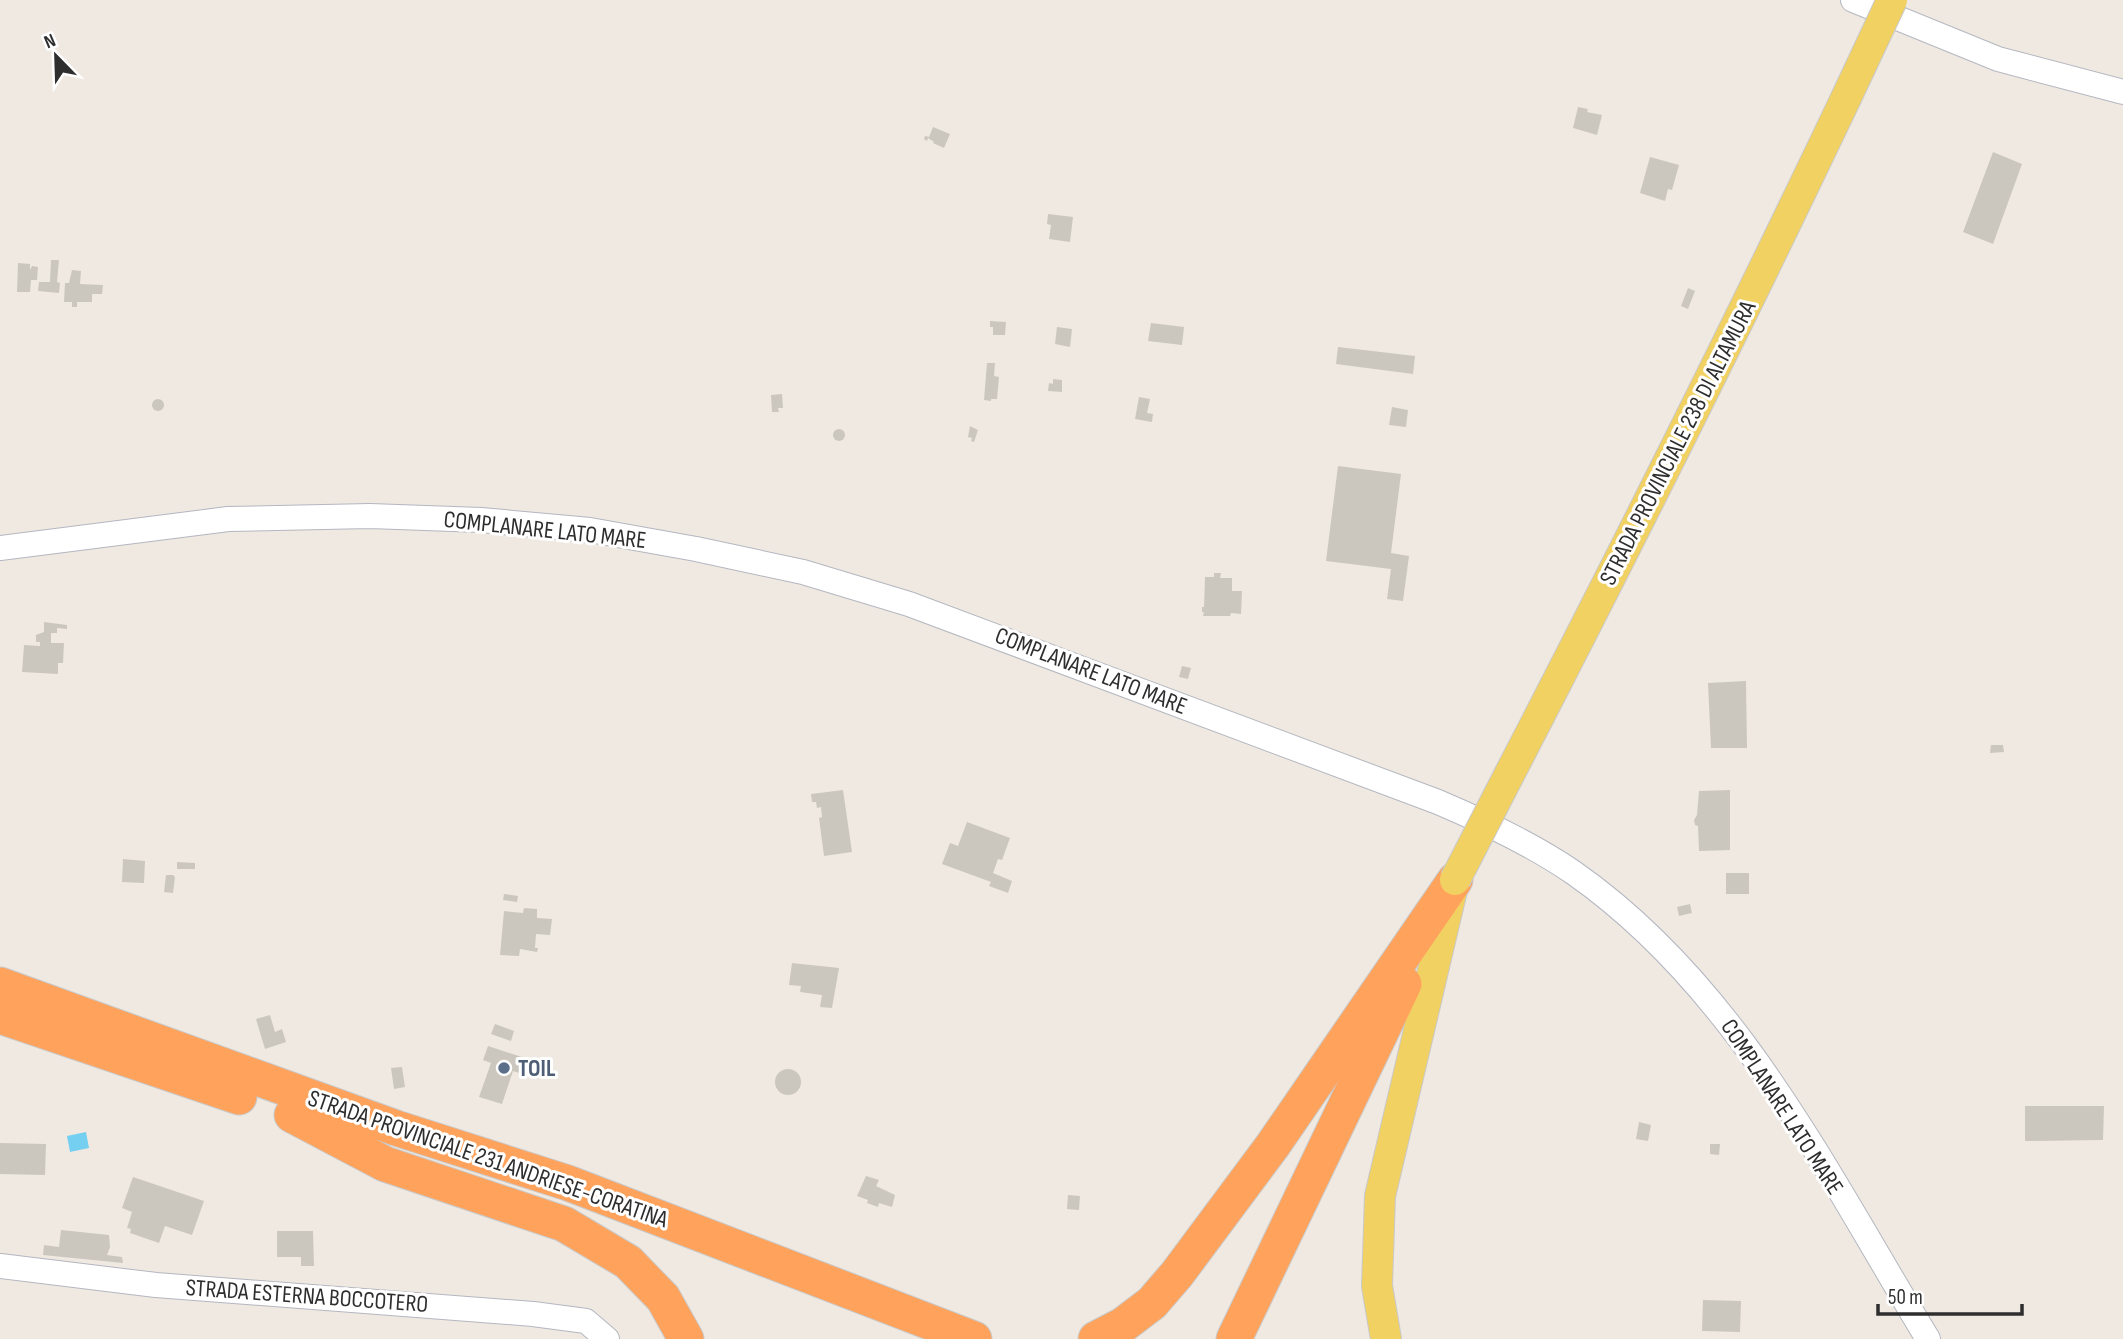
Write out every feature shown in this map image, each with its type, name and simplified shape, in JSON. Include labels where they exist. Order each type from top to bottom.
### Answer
[{"type":"highway","points":[[1236,1335],[1455,880]]},
{"type":"highway","points":[[1096,1339],[1123,1325],[1152,1303],[1177,1274],[1273,1145],[1455,880]]},
{"type":"highway","name":"STRADA PROVINCIALE 231 ANDRIESE-CORATINA","points":[[0,985],[396,1128],[568,1183],[926,1328]]},
{"type":"highway","name":"STRADA PROVINCIALE 231 ANDRIESE-CORATINA","points":[[0,1016],[926,1328],[974,1339]]},
{"type":"highway","points":[[292,1115],[385,1164],[564,1224],[628,1262],[663,1298],[686,1339]]},
{"type":"highway","points":[[926,1328],[942,1323],[989,1339]]},
{"type":"main road","name":"STRADA PROVINCIALE 238 DI ALTAMURA","points":[[1386,1339],[1377,1286],[1380,1196],[1455,880],[1639,523],[1749,301],[1892,0]]},
{"type":"street","points":[[1853,0],[1998,59],[2123,92]]},
{"type":"street","name":"COMPLANARE LATO MARE","points":[[0,548],[228,519],[370,516],[481,520],[576,529],[696,549],[803,572],[909,604],[1438,802],[1474,817],[1574,874],[1607,899],[1668,954],[1721,1014],[1768,1077],[1928,1339]]},
{"type":"street","name":"STRADA ESTERNA BOCCOTERO","points":[[0,1266],[156,1284],[533,1314],[586,1321],[607,1339]]},
{"type":"water","points":[[86,1132],[89,1148],[70,1152],[67,1136]]},
{"type":"building","points":[[1578,107],[1602,115],[1597,135],[1573,128]]},
{"type":"building","points":[[933,127],[950,134],[944,148],[928,138],[927,141],[924,139],[925,136],[929,137]]},
{"type":"building","points":[[1993,152],[2022,164],[1993,244],[1963,232]]},
{"type":"building","points":[[1650,157],[1679,165],[1672,190],[1668,189],[1665,201],[1640,193]]},
{"type":"building","points":[[1048,214],[1073,217],[1070,242],[1049,239],[1051,225],[1047,224]]},
{"type":"building","points":[[51,260],[59,260],[59,293],[38,291],[39,282],[50,282]]},
{"type":"building","points":[[18,263],[30,264],[30,270],[32,266],[38,267],[37,280],[31,280],[30,292],[17,292]]},
{"type":"building","points":[[72,270],[81,271],[80,284],[103,285],[102,294],[92,294],[92,302],[77,302],[77,307],[72,307],[72,302],[64,302],[65,283],[69,283]]},
{"type":"building","points":[[1688,288],[1695,291],[1688,309],[1681,306]]},
{"type":"building","points":[[990,321],[1006,322],[1005,335],[993,335]]},
{"type":"building","points":[[1151,323],[1184,327],[1182,345],[1148,341]]},
{"type":"building","points":[[1057,327],[1072,329],[1070,347],[1055,344]]},
{"type":"building","points":[[1338,347],[1415,356],[1413,374],[1336,364]]},
{"type":"building","points":[[987,363],[995,363],[994,376],[999,377],[997,399],[991,401],[984,400]]},
{"type":"building","points":[[1053,379],[1062,380],[1062,392],[1048,391],[1049,383],[1053,384]]},
{"type":"building","points":[[782,394],[783,408],[778,408],[779,412],[772,412],[771,395]]},
{"type":"building","points":[[1139,397],[1150,399],[1147,413],[1153,414],[1152,422],[1135,419]]},
{"type":"building","points":[[158,399],[164,405],[158,411],[152,405]]},
{"type":"building","points":[[1392,407],[1408,410],[1406,427],[1389,425]]},
{"type":"building","points":[[970,426],[978,430],[974,442],[968,437]]},
{"type":"building","points":[[839,429],[845,435],[839,441],[833,435]]},
{"type":"building","points":[[1338,466],[1401,474],[1391,553],[1409,556],[1403,601],[1387,599],[1391,569],[1326,561]]},
{"type":"building","points":[[1214,573],[1221,573],[1220,578],[1232,578],[1232,591],[1242,591],[1241,614],[1203,616],[1205,577],[1214,577]]},
{"type":"building","points":[[44,622],[67,625],[67,629],[57,628],[57,633],[51,633],[51,643],[64,643],[63,663],[58,663],[58,674],[22,672],[24,645],[40,646],[40,642],[36,642],[36,635],[44,632]]},
{"type":"building","points":[[1182,666],[1191,668],[1188,679],[1179,677]]},
{"type":"building","points":[[1746,681],[1747,748],[1711,748],[1708,683]]},
{"type":"building","points":[[1991,745],[2003,745],[2004,752],[1990,753]]},
{"type":"building","points":[[843,790],[852,852],[824,856],[819,818],[822,817],[821,807],[817,808],[816,802],[812,802],[811,794]]},
{"type":"building","points":[[1730,790],[1730,850],[1699,851],[1698,826],[1694,820],[1697,815],[1699,791]]},
{"type":"building","points":[[967,822],[1010,838],[1002,860],[998,859],[993,873],[1012,881],[1008,893],[989,886],[991,882],[942,864],[950,843],[958,846]]},
{"type":"building","points":[[123,859],[145,861],[144,883],[122,882]]},
{"type":"building","points":[[177,862],[195,863],[195,869],[177,869]]},
{"type":"building","points":[[1726,873],[1749,873],[1749,894],[1726,894]]},
{"type":"building","points":[[166,875],[175,877],[173,893],[164,892]]},
{"type":"building","points":[[504,894],[518,896],[517,902],[503,900]]},
{"type":"building","points":[[1690,904],[1692,913],[1679,916],[1677,907]]},
{"type":"building","points":[[524,908],[537,909],[537,918],[552,919],[550,935],[536,934],[537,952],[520,949],[519,956],[500,955],[504,911],[523,913]]},
{"type":"building","points":[[792,963],[839,968],[832,1008],[820,1007],[822,995],[800,992],[801,986],[789,985]]},
{"type":"building","points":[[270,1015],[275,1032],[282,1029],[286,1042],[265,1049],[256,1019]]},
{"type":"building","points":[[495,1024],[514,1031],[511,1041],[491,1034]]},
{"type":"building","points":[[488,1046],[543,1064],[538,1079],[513,1071],[502,1104],[479,1097],[491,1063],[483,1060]]},
{"type":"building","points":[[402,1067],[405,1087],[394,1089],[391,1068]]},
{"type":"building","points":[[788,1069],[797,1073],[801,1082],[797,1091],[788,1095],[779,1091],[775,1082],[779,1073]]},
{"type":"building","points":[[2025,1106],[2104,1106],[2103,1140],[2025,1141]]},
{"type":"building","points":[[1639,1122],[1651,1125],[1648,1141],[1636,1139]]},
{"type":"building","points":[[0,1143],[46,1144],[45,1175],[0,1174]]},
{"type":"building","points":[[1710,1144],[1720,1144],[1719,1155],[1710,1154]]},
{"type":"building","points":[[866,1176],[879,1180],[876,1186],[895,1195],[892,1207],[879,1203],[878,1207],[857,1196]]},
{"type":"building","points":[[133,1177],[204,1201],[192,1235],[165,1226],[159,1243],[130,1233],[131,1229],[127,1228],[132,1212],[122,1208]]},
{"type":"building","points":[[1068,1195],[1080,1196],[1079,1210],[1067,1209]]},
{"type":"building","points":[[61,1230],[109,1235],[110,1247],[107,1255],[122,1257],[123,1263],[43,1255],[44,1245],[59,1247]]},
{"type":"building","points":[[277,1231],[313,1231],[314,1266],[301,1266],[301,1257],[277,1257]]},
{"type":"building","points":[[1703,1300],[1741,1301],[1740,1332],[1702,1331]]},
{"type":"place","name":"TOIL","points":[[504,1068]]}]
